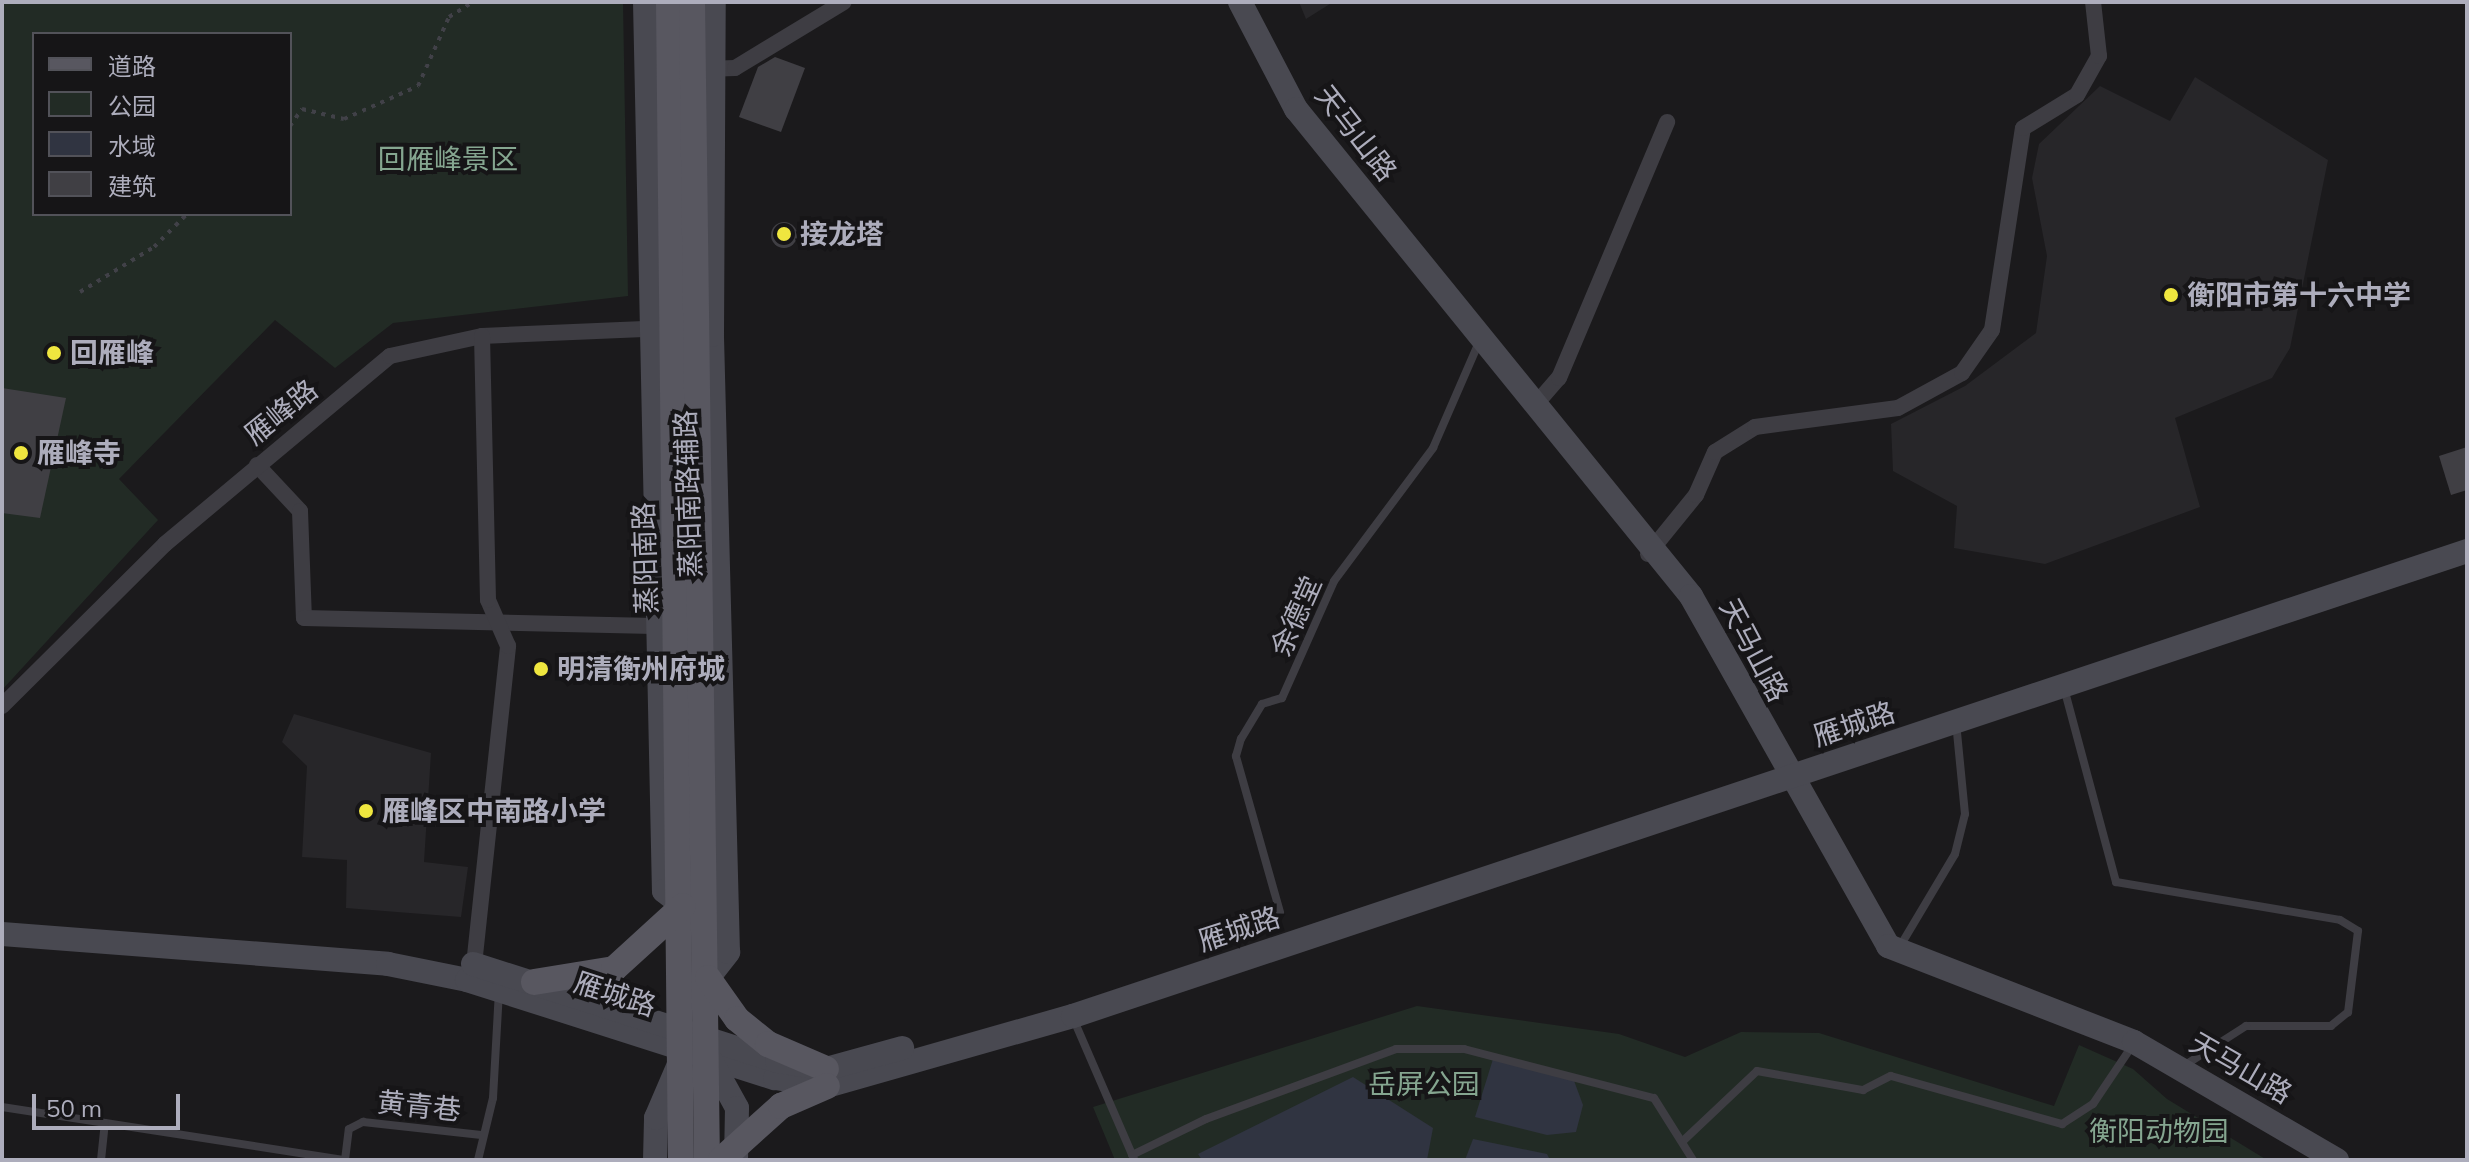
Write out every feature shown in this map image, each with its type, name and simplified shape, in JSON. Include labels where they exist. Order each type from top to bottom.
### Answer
[{"type":"main road","name":"蒸阳南路","points":[[669,2],[660,328],[668,626],[683,906],[707,1160]]},
{"type":"main road","name":"蒸阳南路","points":[[681,1160],[708,978],[703,69],[692,2]]},
{"type":"main road","points":[[534,982],[614,969],[683,906]]},
{"type":"main road","points":[[708,978],[737,1019],[768,1044],[826,1078],[781,1106],[731,1153]]},
{"type":"street","points":[[645,2],[660,328]]},
{"type":"street","points":[[714,2],[703,69],[735,68],[844,2]]},
{"type":"street","name":"天马山路","points":[[1231,2],[1289,113],[1477,347],[1652,550]]},
{"type":"street","name":"天马山路","points":[[1240,2],[1296,109],[1652,550],[1871,927],[1897,952],[2134,1042],[2337,1160]]},
{"type":"street","points":[[1652,550],[1696,495],[1715,452],[1755,427],[1898,408],[1962,373],[1992,330],[2023,128],[2077,95],[2099,56],[2093,2]]},
{"type":"street","points":[[1536,404],[1559,378],[1667,122]]},
{"type":"street","name":"雁峰路","points":[[2,706],[257,465],[390,356],[482,336],[660,328]]},
{"type":"street","points":[[474,965],[508,646],[488,600],[482,336]]},
{"type":"street","points":[[257,465],[300,511],[304,618],[500,628],[668,626]]},
{"type":"street","name":"雁城路","points":[[2,934],[388,964],[499,989],[826,1078],[1073,1016],[2467,539]]},
{"type":"street","name":"雁城路","points":[[826,1078],[1780,773],[1956,721],[2467,551]]},
{"type":"street","name":"天马山路","points":[[1780,773],[1881,955],[2128,1052],[2314,1160]]},
{"type":"street","name":"雁城路","points":[[2,918],[391,949],[474,965],[534,982],[697,1043]]},
{"type":"street","points":[[655,1160],[656,1118],[697,1043],[737,1108],[731,1153]]},
{"type":"lane","name":"余德堂","points":[[1280,912],[1236,756],[1241,739],[1262,704],[1282,698],[1334,581],[1433,448],[1477,347]]},
{"type":"lane","points":[[2064,685],[2116,882],[2340,920],[2358,931],[2348,1012],[2331,1026],[2246,1026],[2181,1068]]},
{"type":"lane","points":[[1897,952],[1955,854],[1965,814],[1956,721]]},
{"type":"lane","points":[[478,1160],[481,1135],[493,1098],[499,989]]},
{"type":"lane","points":[[1073,1016],[1134,1158],[1206,1119],[1396,1049],[1464,1049],[1654,1098],[1684,1140],[1693,1160]]},
{"type":"lane","points":[[1684,1140],[1757,1071],[1863,1090],[1891,1076],[2062,1124],[2093,1104],[2128,1052]]},
{"type":"lane","name":"黄青巷","points":[[2,1107],[347,1160],[349,1129],[363,1122],[481,1135]]},
{"type":"lane","points":[[101,1160],[105,1123]]},
{"type":"path","points":[[292,123],[302,109],[344,119],[418,86],[449,17],[473,2]]},
{"type":"path","points":[[80,292],[154,247],[185,216]]},
{"type":"shaded area","points":[[1299,2],[1333,2],[1306,19]]},
{"type":"shaded area","name":"衡阳市第十六中学","points":[[2195,77],[2328,160],[2290,348],[2272,378],[2175,418],[2200,507],[2045,564],[1954,548],[1957,506],[1893,471],[1891,424],[1965,386],[2036,333],[2047,256],[2032,178],[2039,144],[2100,86],[2170,121]]},
{"type":"shaded area","name":"雁峰区中南路小学","points":[[294,714],[431,753],[424,862],[468,867],[461,917],[346,908],[347,860],[302,857],[307,766],[282,742]]},
{"type":"green space","name":"回雁峰景区","points":[[2,2],[623,2],[628,296],[393,323],[335,368],[275,320],[119,479],[158,520],[2,690]]},
{"type":"green space","name":"岳屏公园","points":[[1417,1006],[1619,1034],[1685,1057],[1741,1032],[1819,1033],[2054,1106],[2079,1045],[2133,1069],[2167,1099],[2267,1160],[1115,1160],[1093,1107]]},
{"type":"water","points":[[1493,1059],[1573,1078],[1583,1105],[1576,1132],[1547,1135],[1475,1117]]},
{"type":"water","points":[[1353,1077],[1433,1128],[1427,1160],[1202,1160],[1198,1154]]},
{"type":"water","points":[[1473,1139],[1547,1154],[1550,1160],[1465,1160]]},
{"type":"building","points":[[775,57],[805,68],[781,132],[739,117],[758,67]]},
{"type":"building","name":"接龙塔","points":[[784,222],[793,226],[797,235],[793,244],[784,248],[775,244],[771,235],[775,226]]},
{"type":"building","name":"雁峰寺","points":[[2,388],[66,398],[40,518],[2,513]]},
{"type":"building","points":[[2467,447],[2467,490],[2451,495],[2439,456]]},
{"type":"place","name":"接龙塔","points":[[784,234]]},
{"type":"place","name":"衡阳市第十六中学","points":[[2171,295]]},
{"type":"place","name":"回雁峰","points":[[54,353]]},
{"type":"place","name":"雁峰寺","points":[[21,453]]},
{"type":"place","name":"明清衡州府城","points":[[541,669]]},
{"type":"place","name":"雁峰区中南路小学","points":[[366,811]]},
{"type":"park label","name":"衡阳动物园","points":[[2159,1131]]}]
